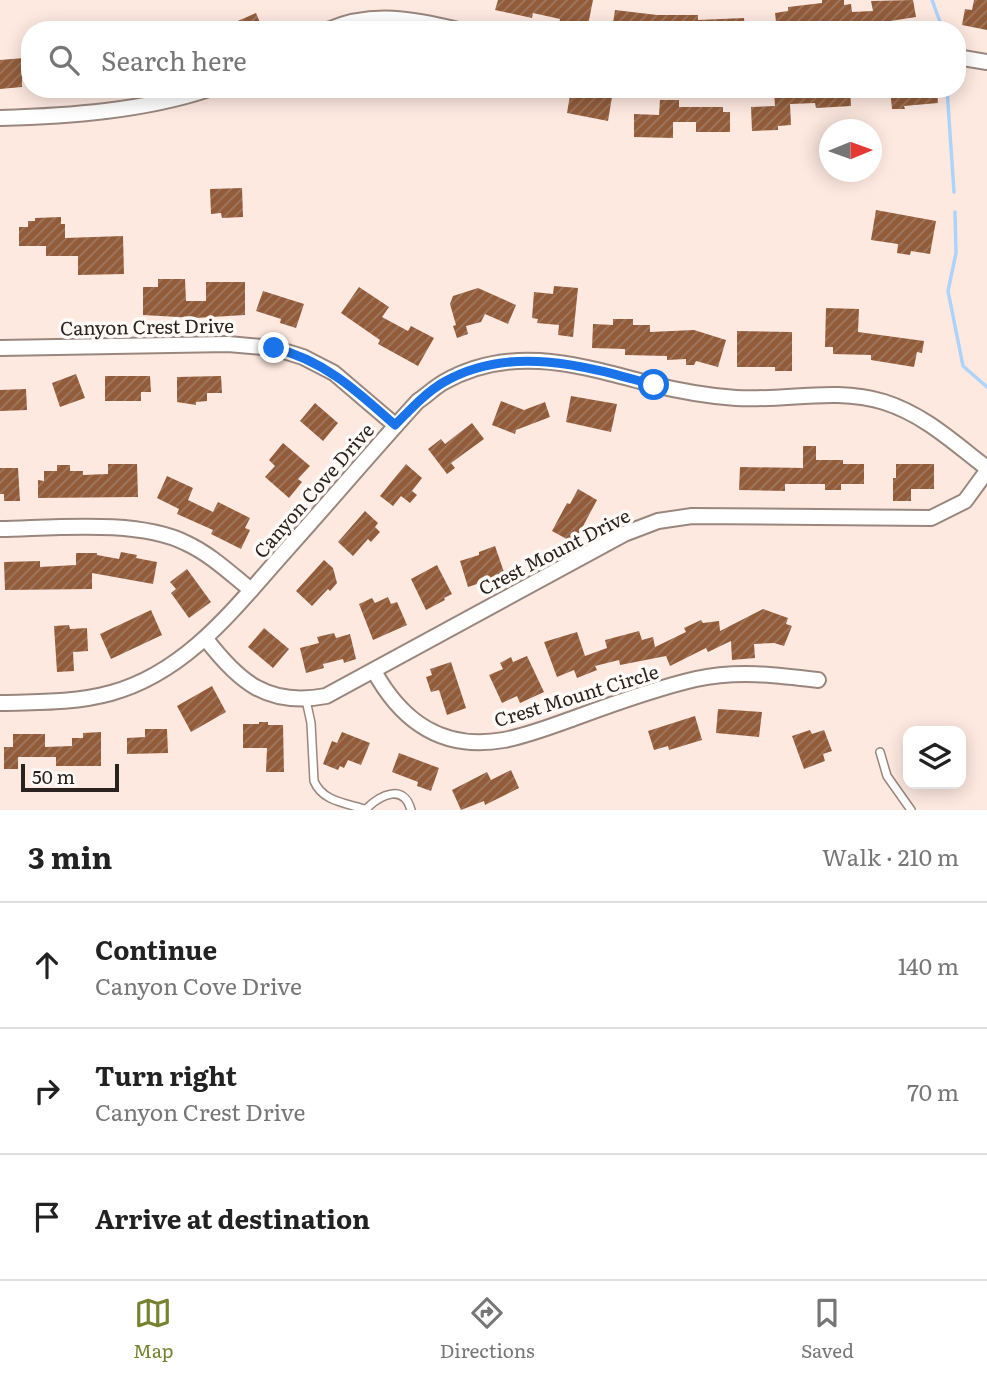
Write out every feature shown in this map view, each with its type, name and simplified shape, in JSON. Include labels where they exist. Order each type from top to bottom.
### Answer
[{"type":"street","points":[[358,21],[387,17],[419,21]]},
{"type":"street","points":[[966,58],[987,62]]},
{"type":"street","points":[[0,118],[124,108],[182,98]]},
{"type":"street","name":"Canyon Crest Drive","points":[[0,348],[228,344],[274,348],[303,357],[334,373],[395,425]]},
{"type":"street","name":"Canyon Cove Drive","points":[[0,702],[74,701],[112,693],[158,674],[183,658],[206,639],[251,590],[418,401],[444,382],[474,369],[509,362],[559,362],[696,394],[758,398],[838,394],[886,403],[922,419],[947,435],[987,470]]},
{"type":"street","name":"Crest Mount Drive","points":[[206,639],[228,667],[252,686],[272,695],[306,700],[326,696],[624,534],[658,521],[704,516],[931,518],[965,501],[987,470]]},
{"type":"street","points":[[0,529],[143,529],[184,541],[202,551],[251,590]]},
{"type":"street","name":"Crest Mount Circle","points":[[374,671],[397,706],[418,724],[455,739],[474,742],[502,741],[528,734],[597,709],[698,679],[760,673],[818,680]]},
{"type":"lane","points":[[306,700],[311,723],[314,781],[317,789],[344,805],[367,809],[376,799],[387,793],[398,794],[407,800],[411,810]]},
{"type":"lane","points":[[880,752],[887,776],[911,810]]},
{"type":"building","points":[[498,0],[593,0],[589,21],[560,21],[533,13],[532,18],[495,10]]},
{"type":"building","points":[[822,0],[844,0],[844,5],[851,4],[852,12],[873,11],[871,1],[913,0],[916,17],[890,21],[776,21],[775,13],[788,11],[788,7],[822,3]]},
{"type":"building","points":[[974,0],[987,0],[987,30],[966,26],[966,21],[963,21],[965,9],[972,10]]},
{"type":"building","points":[[615,10],[657,15],[698,15],[698,20],[744,18],[744,21],[613,21]]},
{"type":"building","points":[[256,13],[259,21],[238,21]]},
{"type":"building","points":[[21,58],[21,87],[0,89],[0,60]]},
{"type":"building","points":[[570,98],[612,98],[608,121],[567,113]]},
{"type":"building","points":[[774,98],[851,98],[851,106],[816,108],[815,103],[790,104],[791,125],[778,126],[778,130],[752,131],[751,107],[775,106]]},
{"type":"building","points":[[891,98],[938,98],[938,103],[892,109]]},
{"type":"building","points":[[660,100],[679,100],[679,107],[723,107],[723,112],[730,112],[730,132],[696,132],[696,122],[673,122],[673,138],[634,137],[634,114],[659,115]]},
{"type":"building","points":[[242,188],[243,217],[222,218],[221,213],[211,214],[210,189]]},
{"type":"building","points":[[876,210],[936,221],[930,254],[911,251],[910,255],[897,253],[898,244],[871,240]]},
{"type":"building","points":[[61,217],[61,224],[65,224],[65,238],[123,236],[124,274],[78,275],[78,256],[46,256],[46,246],[19,246],[19,227],[28,227],[28,221],[35,221],[35,218]]},
{"type":"building","points":[[158,279],[185,279],[186,301],[206,301],[206,282],[245,282],[245,315],[195,318],[143,315],[143,287],[158,287]]},
{"type":"building","points":[[554,286],[578,288],[573,337],[558,335],[559,325],[537,323],[538,319],[532,318],[534,292],[553,294]]},
{"type":"building","points":[[359,287],[389,307],[382,317],[408,331],[411,326],[434,338],[418,366],[378,344],[380,340],[341,313]]},
{"type":"building","points":[[478,288],[516,305],[508,324],[485,314],[481,322],[466,326],[468,334],[457,338],[450,304],[453,296]]},
{"type":"building","points":[[263,291],[304,304],[296,328],[280,323],[281,319],[256,311]]},
{"type":"building","points":[[826,308],[859,309],[858,332],[924,341],[922,353],[917,352],[914,367],[871,360],[871,355],[833,354],[833,347],[825,347]]},
{"type":"building","points":[[613,319],[633,319],[633,325],[650,325],[650,332],[694,330],[726,340],[718,367],[696,361],[694,365],[686,365],[686,359],[667,360],[667,356],[625,355],[625,349],[592,348],[593,324],[613,325]]},
{"type":"building","points":[[737,331],[792,332],[792,371],[775,371],[775,367],[737,367]]},
{"type":"building","points":[[76,374],[85,398],[60,407],[52,383]]},
{"type":"building","points":[[105,376],[150,376],[151,392],[141,392],[141,401],[105,401]]},
{"type":"building","points":[[221,376],[222,393],[207,393],[207,401],[196,402],[196,405],[177,402],[177,377]]},
{"type":"building","points":[[26,389],[27,410],[0,411],[0,390]]},
{"type":"building","points":[[571,396],[617,404],[611,432],[566,422]]},
{"type":"building","points":[[501,401],[524,410],[545,402],[550,417],[516,430],[515,434],[492,425]]},
{"type":"building","points":[[315,403],[338,423],[323,441],[300,421]]},
{"type":"building","points":[[472,423],[484,439],[451,463],[455,468],[447,474],[428,449],[441,439],[445,444]]},
{"type":"building","points":[[283,443],[310,466],[298,479],[302,482],[289,498],[265,477],[275,466],[269,460]]},
{"type":"building","points":[[803,446],[816,446],[816,460],[843,460],[843,464],[864,464],[864,484],[841,484],[841,490],[825,490],[825,484],[785,484],[785,491],[739,490],[740,467],[803,468]]},
{"type":"building","points":[[108,464],[137,464],[138,497],[38,498],[38,480],[44,481],[44,471],[57,471],[57,465],[70,465],[70,471],[83,471],[83,475],[108,474]]},
{"type":"building","points":[[406,464],[422,478],[412,491],[417,495],[410,503],[401,496],[393,506],[380,496]]},
{"type":"building","points":[[896,464],[934,464],[934,489],[911,489],[911,501],[893,501]]},
{"type":"building","points":[[0,468],[18,468],[20,501],[4,501],[4,494],[0,494]]},
{"type":"building","points":[[167,476],[193,488],[188,500],[213,512],[218,502],[250,518],[245,528],[250,530],[241,549],[211,534],[213,530],[177,514],[179,509],[157,498]]},
{"type":"building","points":[[578,489],[597,500],[574,543],[552,531]]},
{"type":"building","points":[[365,511],[378,523],[375,527],[380,532],[371,542],[368,539],[353,556],[338,542]]},
{"type":"building","points":[[495,546],[505,575],[468,587],[460,561]]},
{"type":"building","points":[[121,552],[157,562],[153,584],[92,573],[92,589],[5,590],[4,562],[40,561],[40,567],[76,565],[76,553],[97,553],[119,559]]},
{"type":"building","points":[[324,560],[333,568],[337,583],[312,606],[296,591]]},
{"type":"building","points":[[437,565],[452,594],[426,610],[411,579]]},
{"type":"building","points":[[187,569],[211,602],[189,618],[171,593],[176,589],[170,582]]},
{"type":"building","points":[[388,597],[391,604],[397,602],[407,625],[373,640],[359,604],[372,598],[375,603]]},
{"type":"building","points":[[763,609],[788,618],[786,624],[792,626],[784,646],[774,643],[754,644],[755,658],[732,660],[731,641],[708,652],[706,648],[670,666],[666,656],[620,665],[619,660],[595,666],[597,670],[577,678],[574,670],[557,677],[544,642],[577,632],[585,656],[607,648],[605,640],[639,631],[642,640],[653,637],[655,647],[686,632],[684,628],[701,620],[703,623],[719,621],[720,631]]},
{"type":"building","points":[[151,610],[162,635],[111,659],[100,634]]},
{"type":"building","points":[[69,625],[70,629],[87,628],[88,651],[73,652],[74,671],[57,672],[54,626]]},
{"type":"building","points":[[264,628],[289,649],[273,668],[248,647]]},
{"type":"building","points":[[334,633],[336,638],[350,634],[356,659],[344,663],[343,659],[323,664],[324,668],[306,673],[300,648],[319,643],[317,637]]},
{"type":"building","points":[[527,656],[544,692],[520,703],[517,696],[502,703],[489,675],[503,669],[500,663],[511,657],[513,662]]},
{"type":"building","points":[[451,662],[466,708],[447,715],[439,690],[431,692],[426,677],[432,675],[430,669]]},
{"type":"building","points":[[212,686],[226,712],[191,732],[177,706]]},
{"type":"building","points":[[718,709],[762,712],[759,737],[716,733]]},
{"type":"building","points":[[695,716],[702,740],[669,750],[668,746],[654,750],[648,731]]},
{"type":"building","points":[[259,722],[283,725],[284,772],[266,772],[267,748],[243,748],[243,724]]},
{"type":"building","points":[[145,729],[167,729],[168,753],[127,754],[127,738],[145,737]]},
{"type":"building","points":[[810,730],[812,734],[824,730],[832,751],[823,754],[825,761],[804,769],[792,736]]},
{"type":"building","points":[[101,732],[101,766],[56,766],[56,757],[18,757],[18,769],[4,769],[4,747],[13,747],[13,734],[45,734],[45,747],[72,746],[72,738],[83,738],[83,733]]},
{"type":"building","points":[[342,732],[370,743],[361,765],[348,760],[344,768],[340,766],[338,770],[323,764],[332,741],[337,743]]},
{"type":"building","points":[[399,753],[439,768],[431,791],[417,786],[418,782],[392,772]]},
{"type":"building","points":[[511,770],[519,788],[485,805],[484,801],[461,810],[452,790],[487,772],[491,780]]},
{"type":"waterway","points":[[932,0],[940,21]]},
{"type":"waterway","points":[[948,98],[954,192]]},
{"type":"waterway","points":[[955,212],[956,253],[948,291],[963,366],[987,387]]},
{"type":"route","points":[[274,348],[303,357],[334,373],[395,425],[418,401],[444,382],[474,369],[509,362],[559,362],[589,367],[654,385]]}]
